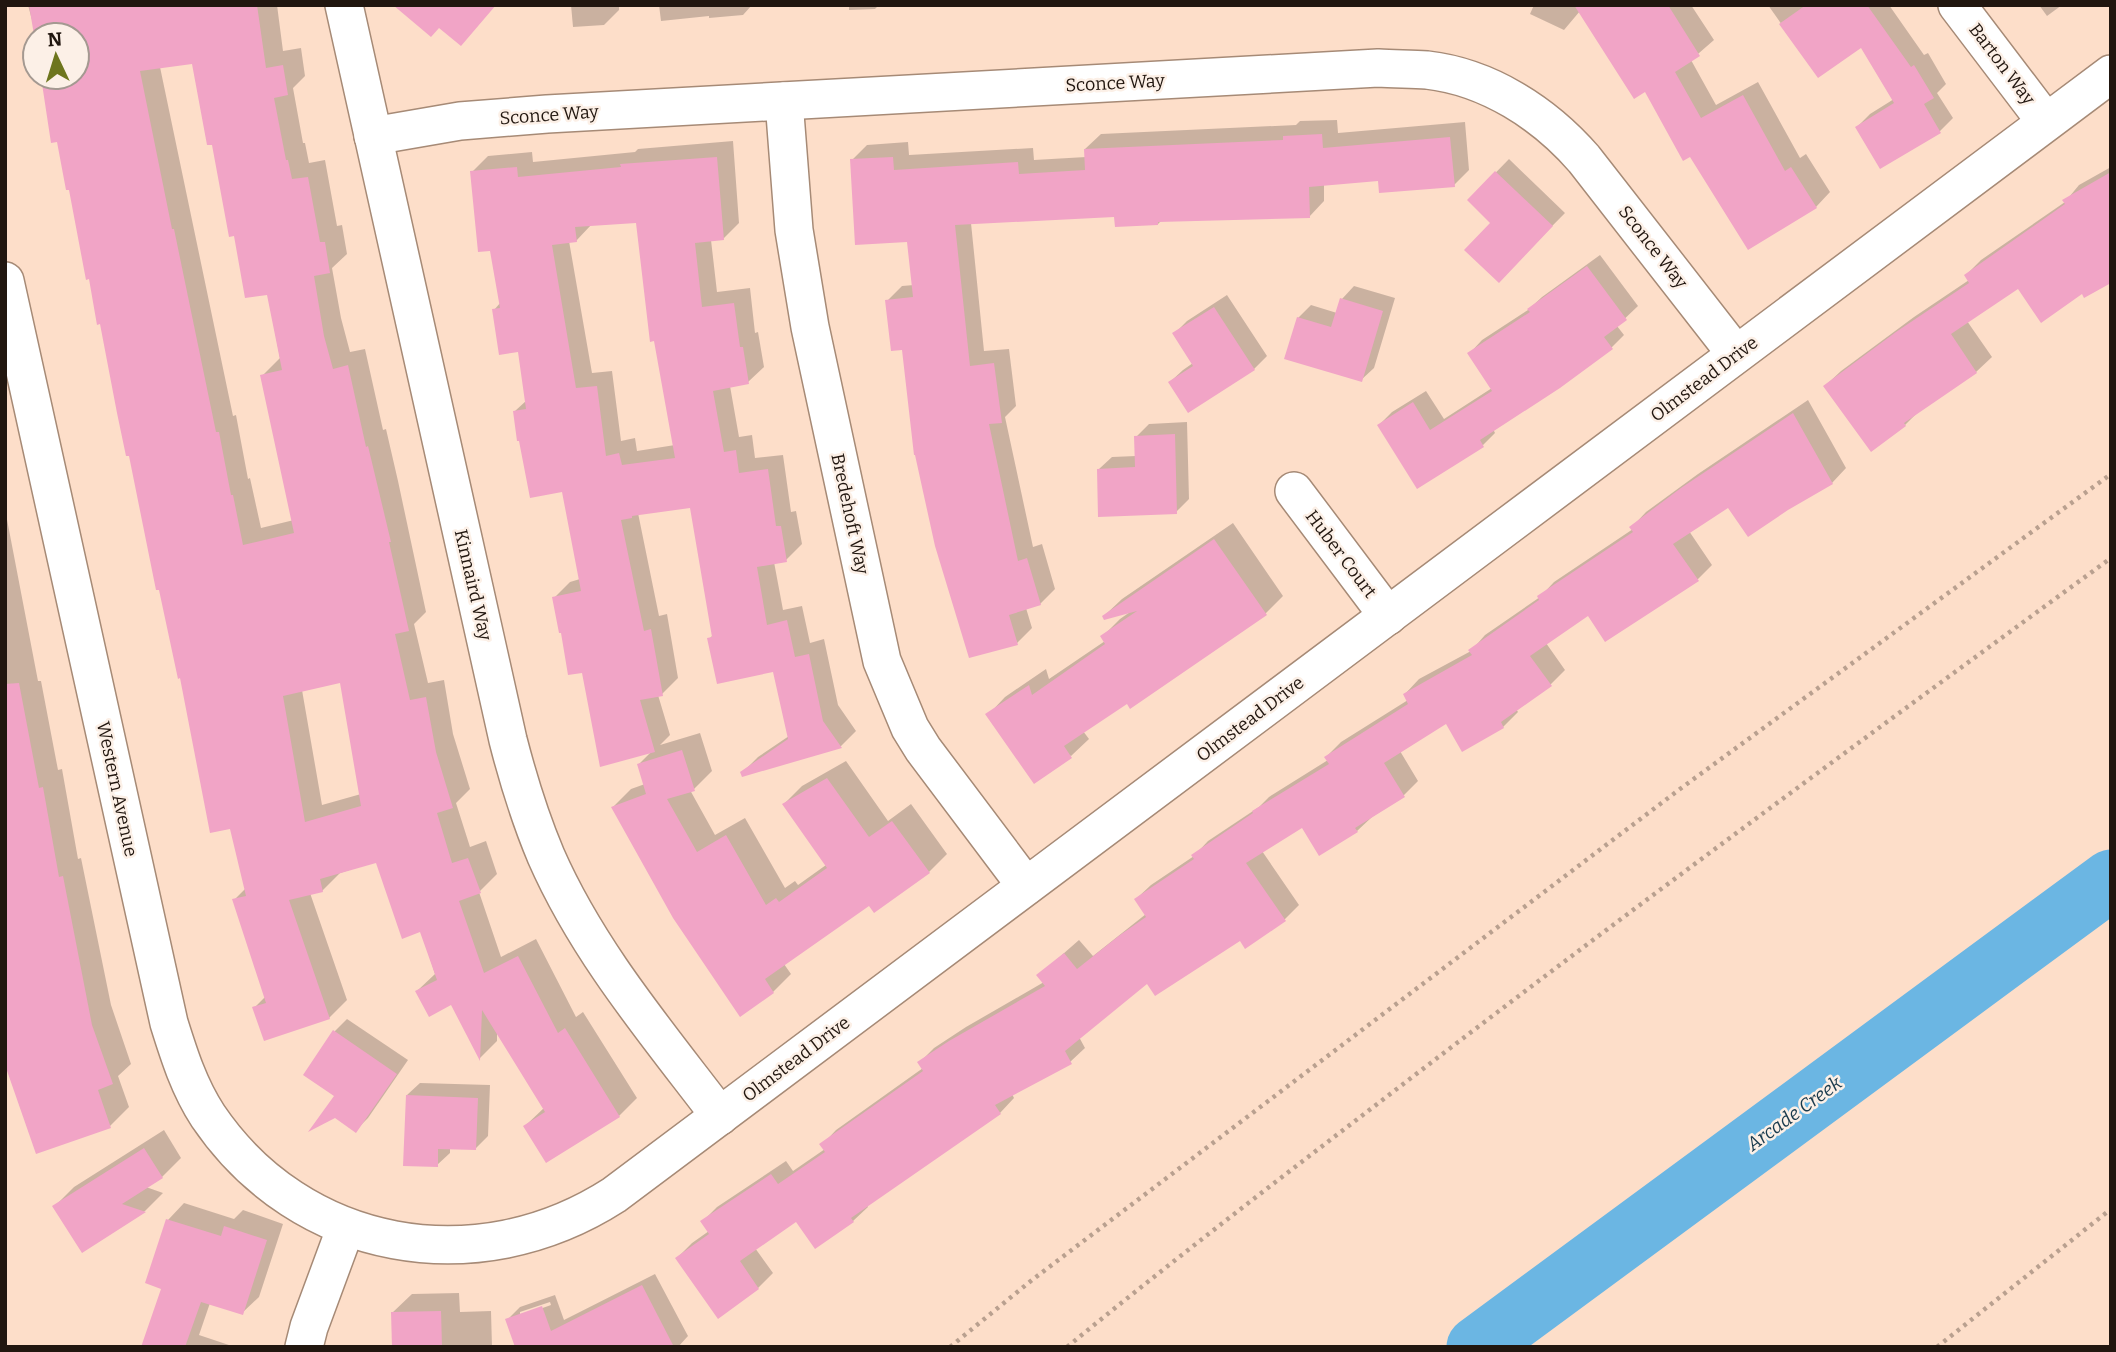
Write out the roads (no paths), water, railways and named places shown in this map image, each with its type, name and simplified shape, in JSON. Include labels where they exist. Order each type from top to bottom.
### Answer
[{"type":"street","name":"Kinnaird Way","points":[[344,5],[508,740],[521,787],[546,856],[579,921],[619,984],[720,1116]]},
{"type":"street","name":"Barton Way","points":[[1957,5],[2046,122]]},
{"type":"street","name":"Sconce Way","points":[[373,135],[460,121],[547,114],[1378,68],[1427,70],[1453,75],[1502,94],[1526,107],[1567,139],[1736,354]]},
{"type":"street","name":"Olmstead Drive","points":[[346,1227],[397,1241],[447,1246],[498,1242],[547,1230],[593,1209],[2111,74]]},
{"type":"street","name":"Bredehoft Way","points":[[784,101],[794,230],[810,327],[882,661],[910,728],[923,749],[1027,887]]},
{"type":"street","name":"Western Avenue","points":[[5,281],[169,1023],[184,1071],[208,1115],[258,1173],[298,1203],[346,1227]]},
{"type":"street","name":"Huber Court","points":[[1294,491],[1388,616]]},
{"type":"street","points":[[303,1347],[346,1227]]},
{"type":"waterway","name":"Arcade Creek","points":[[1477,1347],[2111,880]]}]
